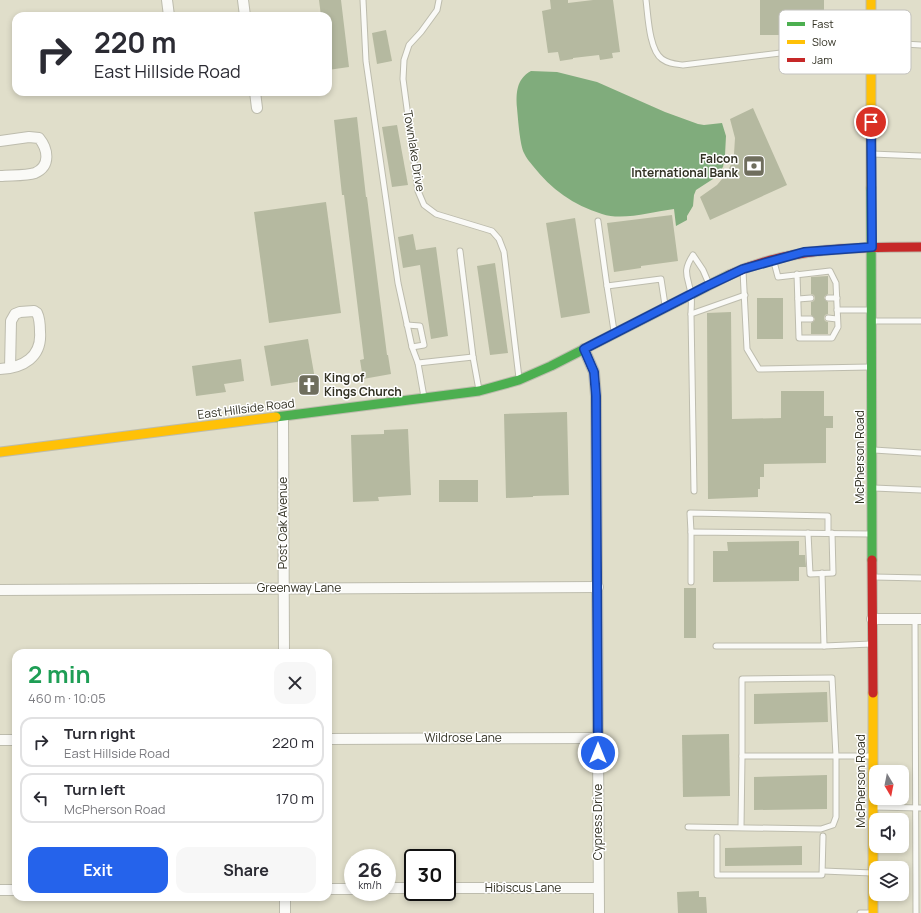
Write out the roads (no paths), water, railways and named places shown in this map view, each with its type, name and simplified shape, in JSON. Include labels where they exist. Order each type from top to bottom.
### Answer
[{"type":"street","points":[[167,0],[168,12]]},
{"type":"street","points":[[243,0],[244,12]]},
{"type":"street","name":"McPherson Road","points":[[871,74],[873,861]]},
{"type":"street","points":[[256,96],[257,108]]},
{"type":"street","points":[[0,141],[29,137],[39,138],[47,153],[46,160],[42,168],[34,173],[0,176]]},
{"type":"street","name":"East Hillside Road","points":[[0,452],[479,391],[519,380],[551,366],[743,269],[804,252],[872,247],[921,246]]},
{"type":"street","points":[[34,311],[38,313],[40,320],[41,340],[36,353],[26,363],[5,368],[11,321],[16,314],[20,312],[34,311]]},
{"type":"street","name":"Cypress Drive","points":[[584,349],[594,372],[596,396],[599,913]]},
{"type":"street","name":"Post Oak Avenue","points":[[283,417],[284,649]]},
{"type":"street","name":"Greenway Lane","points":[[0,590],[598,587]]},
{"type":"street","points":[[872,620],[918,619]]},
{"type":"street","name":"Wildrose Lane","points":[[332,739],[597,738]]},
{"type":"street","points":[[0,740],[12,740]]},
{"type":"street","name":"Hibiscus Lane","points":[[456,888],[598,888]]},
{"type":"street","points":[[332,889],[344,889]]},
{"type":"street","points":[[0,890],[12,890]]},
{"type":"street","points":[[285,901],[285,913]]},
{"type":"street","name":"McPherson Road","points":[[873,901],[873,913]]},
{"type":"lane","points":[[363,0],[366,61],[397,275],[412,347],[418,363],[424,398]]},
{"type":"lane","name":"Townlake Drive","points":[[439,0],[437,10],[421,32],[408,45],[404,60],[403,79],[418,191],[424,205],[436,214],[492,231],[499,239],[504,252],[519,380]]},
{"type":"lane","points":[[646,0],[653,46],[660,58],[669,63],[683,65],[779,53]]},
{"type":"lane","points":[[911,44],[921,45]]},
{"type":"lane","points":[[871,154],[921,156]]},
{"type":"lane","points":[[598,221],[615,333]]},
{"type":"lane","points":[[460,251],[472,357],[479,391]]},
{"type":"lane","points":[[694,491],[691,294],[687,278],[687,264],[693,255],[703,270],[709,285]]},
{"type":"lane","points":[[773,260],[778,277],[797,274],[830,271],[836,282],[838,328],[832,338],[799,338],[797,274]]},
{"type":"lane","points":[[743,269],[747,349],[759,369],[871,367]]},
{"type":"lane","points":[[607,286],[660,279],[665,308]]},
{"type":"lane","points":[[691,314],[745,295]]},
{"type":"lane","points":[[798,299],[811,298]]},
{"type":"lane","points":[[828,298],[837,298]]},
{"type":"lane","points":[[837,310],[872,310]]},
{"type":"lane","points":[[828,318],[837,319]]},
{"type":"lane","points":[[799,319],[811,319]]},
{"type":"lane","points":[[872,321],[921,321]]},
{"type":"lane","points":[[407,324],[420,326],[424,345],[412,347]]},
{"type":"lane","points":[[418,363],[472,357]]},
{"type":"lane","points":[[872,450],[921,453]]},
{"type":"lane","points":[[872,488],[921,490]]},
{"type":"lane","points":[[690,582],[690,513],[828,516],[833,573],[810,574],[808,533]]},
{"type":"lane","points":[[691,532],[872,534]]},
{"type":"lane","points":[[822,573],[824,646]]},
{"type":"lane","points":[[872,577],[921,578]]},
{"type":"lane","points":[[916,913],[918,808],[918,619]]},
{"type":"lane","points":[[716,646],[824,646],[872,644]]},
{"type":"lane","points":[[688,827],[741,828],[821,828],[833,825],[836,817],[836,756],[832,678],[742,679],[741,828]]},
{"type":"lane","points":[[742,756],[872,756]]},
{"type":"lane","points":[[873,807],[918,808]]},
{"type":"lane","points":[[716,837],[717,875],[822,875],[822,836]]},
{"type":"lane","points":[[823,871],[869,873]]},
{"type":"lane","points":[[860,913],[873,913]]},
{"type":"place","name":"Falcon International Bank","points":[[754,166]]},
{"type":"place","name":"King of Kings Church","points":[[309,385]]}]
